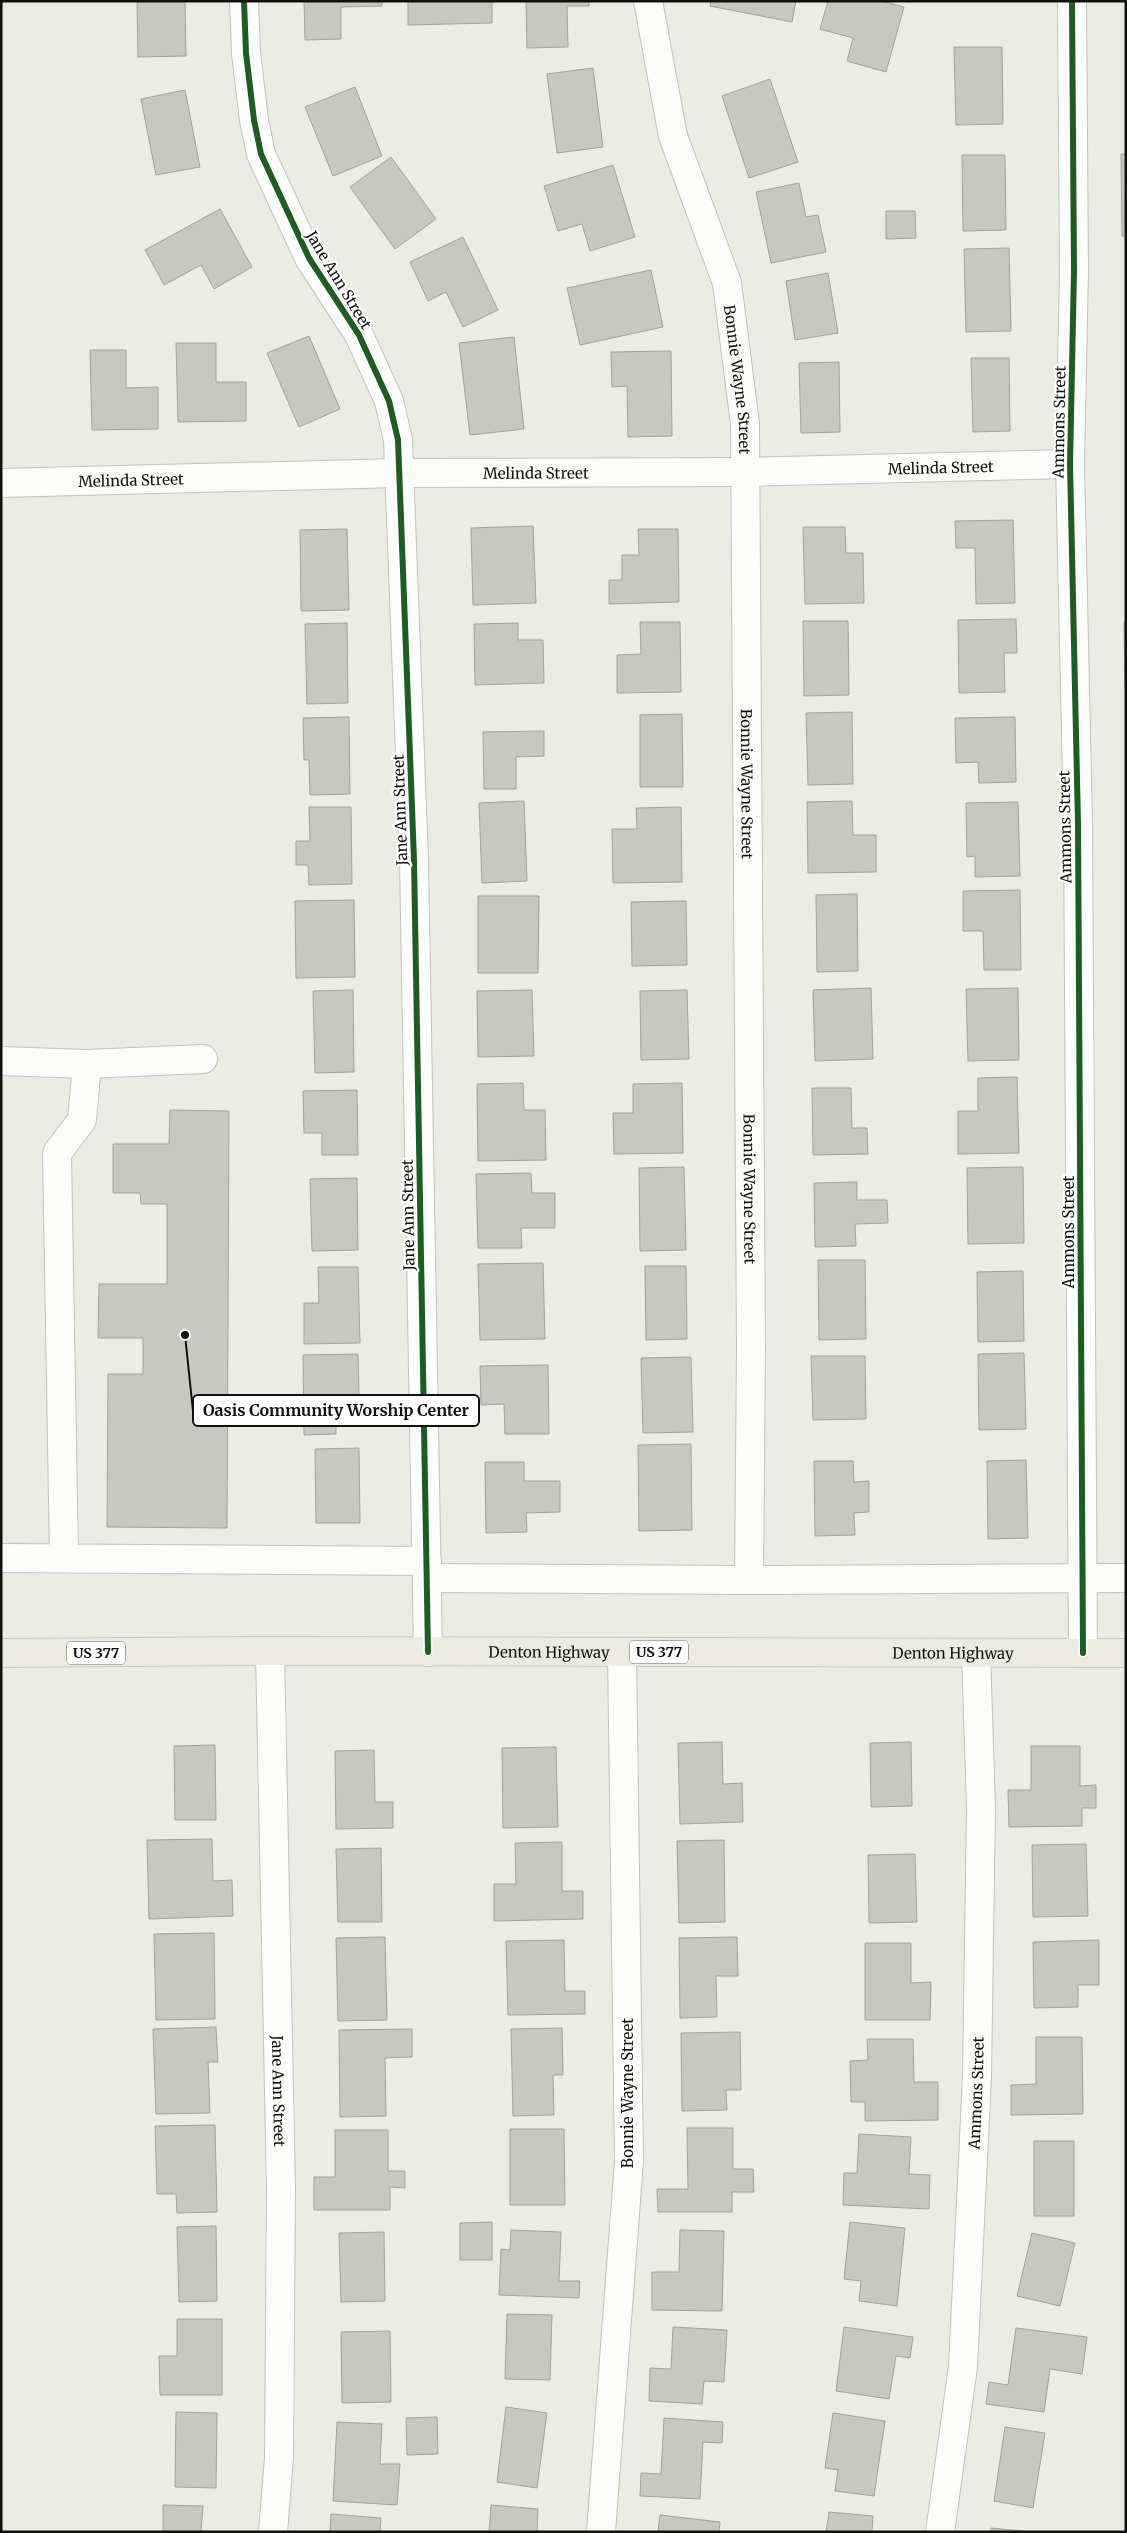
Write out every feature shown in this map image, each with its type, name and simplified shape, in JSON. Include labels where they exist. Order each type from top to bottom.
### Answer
[{"type":"main road","name":"Denton Highway","points":[[1,1653],[270,1651],[1126,1653]]},
{"type":"street","name":"Jane Ann Street","points":[[244,1],[246,54],[254,120],[261,154],[308,258],[359,335],[388,401],[398,440],[414,860],[428,1652]]},
{"type":"street","name":"Bonnie Wayne Street","points":[[648,1],[672,136],[727,284],[745,424],[751,1338],[748,1580]]},
{"type":"street","name":"Ammons Street","points":[[1072,1],[1074,271],[1070,464],[1078,834],[1084,1653]]},
{"type":"street","name":"Melinda Street","points":[[1,483],[399,473],[746,472],[1070,464]]},
{"type":"street","points":[[1,1061],[87,1064],[203,1059]]},
{"type":"street","points":[[64,1558],[57,1153],[82,1120],[87,1064]]},
{"type":"street","points":[[1,1558],[64,1558],[748,1580],[1126,1578]]},
{"type":"street","name":"Jane Ann Street","points":[[270,1651],[281,2188],[279,2458],[273,2532]]},
{"type":"street","name":"Bonnie Wayne Street","points":[[601,2532],[629,2161],[622,1652]]},
{"type":"street","name":"Ammons Street","points":[[940,2532],[963,2367],[977,2076],[982,1807],[976,1653]]},
{"type":"building","points":[[137,1],[185,1],[186,56],[138,57]]},
{"type":"building","points":[[304,1],[382,1],[382,6],[341,7],[341,39],[305,40]]},
{"type":"building","points":[[408,1],[492,1],[492,23],[408,25]]},
{"type":"building","points":[[526,1],[589,1],[589,6],[567,6],[568,47],[527,48]]},
{"type":"building","points":[[711,1],[796,1],[792,22],[710,6]]},
{"type":"building","points":[[828,1],[882,1],[904,7],[886,72],[847,61],[853,38],[820,29]]},
{"type":"building","points":[[954,47],[1002,47],[1003,124],[956,125]]},
{"type":"building","points":[[593,68],[603,147],[557,153],[547,74]]},
{"type":"building","points":[[770,79],[798,162],[749,178],[722,96]]},
{"type":"building","points":[[355,87],[382,156],[333,176],[305,107]]},
{"type":"building","points":[[185,90],[200,167],[156,175],[141,99]]},
{"type":"building","points":[[1121,154],[1126,154],[1126,236],[1122,236]]},
{"type":"building","points":[[962,155],[1005,155],[1006,230],[963,231]]},
{"type":"building","points":[[391,157],[436,219],[395,249],[350,187]]},
{"type":"building","points":[[613,165],[635,237],[590,251],[582,224],[558,231],[544,186]]},
{"type":"building","points":[[799,183],[806,217],[818,215],[826,252],[771,263],[756,192]]},
{"type":"building","points":[[220,209],[252,267],[214,289],[201,265],[164,285],[145,250]]},
{"type":"building","points":[[886,211],[915,211],[916,238],[886,239]]},
{"type":"building","points":[[463,237],[498,310],[463,327],[446,292],[428,301],[410,262]]},
{"type":"building","points":[[1009,248],[1011,331],[966,332],[964,249]]},
{"type":"building","points":[[651,270],[663,327],[580,345],[567,288]]},
{"type":"building","points":[[828,273],[838,333],[795,340],[786,281]]},
{"type":"building","points":[[309,336],[340,409],[299,427],[267,353]]},
{"type":"building","points":[[514,337],[524,429],[470,435],[459,343]]},
{"type":"building","points":[[176,343],[216,343],[216,382],[246,382],[246,421],[178,422]]},
{"type":"building","points":[[90,350],[126,350],[126,388],[158,387],[158,429],[92,430]]},
{"type":"building","points":[[671,351],[672,436],[628,437],[627,386],[612,387],[611,352]]},
{"type":"building","points":[[971,358],[1009,358],[1010,431],[973,432]]},
{"type":"building","points":[[839,362],[840,432],[801,433],[799,363]]},
{"type":"building","points":[[1013,520],[1015,603],[976,604],[975,548],[956,548],[955,521]]},
{"type":"building","points":[[533,526],[536,603],[473,605],[471,528]]},
{"type":"building","points":[[803,527],[845,527],[846,553],[863,553],[864,603],[805,604]]},
{"type":"building","points":[[347,529],[349,610],[301,611],[300,530]]},
{"type":"building","points":[[638,529],[678,529],[679,602],[609,604],[609,580],[622,580],[622,555],[639,555]]},
{"type":"building","points":[[1016,619],[1017,653],[1004,653],[1005,692],[959,693],[958,620]]},
{"type":"building","points":[[803,621],[848,621],[849,695],[804,696]]},
{"type":"building","points":[[640,622],[680,622],[681,692],[617,693],[617,655],[641,654]]},
{"type":"building","points":[[1124,622],[1126,622],[1126,688],[1125,688]]},
{"type":"building","points":[[347,623],[348,703],[307,704],[305,624]]},
{"type":"building","points":[[518,623],[518,640],[543,640],[544,683],[475,685],[474,624]]},
{"type":"building","points":[[852,712],[853,784],[808,785],[806,713]]},
{"type":"building","points":[[682,714],[683,787],[640,787],[640,715]]},
{"type":"building","points":[[349,717],[350,794],[310,795],[309,760],[304,760],[303,718]]},
{"type":"building","points":[[1015,717],[1016,782],[979,783],[978,762],[956,763],[955,718]]},
{"type":"building","points":[[544,731],[544,756],[516,757],[516,789],[484,789],[483,732]]},
{"type":"building","points":[[524,801],[527,881],[482,883],[479,803]]},
{"type":"building","points":[[852,801],[853,835],[876,835],[876,872],[808,873],[807,802]]},
{"type":"building","points":[[1018,802],[1020,876],[975,877],[975,856],[967,857],[966,803]]},
{"type":"building","points":[[309,807],[351,807],[352,884],[309,885],[308,865],[296,865],[296,841],[310,841]]},
{"type":"building","points":[[681,807],[682,882],[613,883],[612,829],[637,829],[636,808]]},
{"type":"building","points":[[1020,890],[1021,970],[984,970],[983,931],[963,931],[963,891]]},
{"type":"building","points":[[857,894],[858,971],[817,972],[816,895]]},
{"type":"building","points":[[478,896],[539,896],[538,973],[478,973]]},
{"type":"building","points":[[354,900],[355,977],[296,978],[295,901]]},
{"type":"building","points":[[686,901],[687,965],[632,966],[631,902]]},
{"type":"building","points":[[871,988],[873,1059],[815,1061],[813,990]]},
{"type":"building","points":[[1018,988],[1019,1060],[968,1061],[966,989]]},
{"type":"building","points":[[353,990],[354,1072],[315,1073],[313,991]]},
{"type":"building","points":[[532,990],[534,1056],[478,1057],[477,991]]},
{"type":"building","points":[[687,990],[689,1059],[641,1060],[640,991]]},
{"type":"building","points":[[1017,1077],[1019,1153],[958,1154],[958,1111],[978,1111],[978,1078]]},
{"type":"building","points":[[523,1083],[524,1110],[545,1110],[546,1160],[478,1161],[477,1084]]},
{"type":"building","points":[[682,1083],[683,1153],[614,1154],[613,1113],[633,1113],[633,1084]]},
{"type":"building","points":[[812,1088],[851,1088],[852,1128],[867,1128],[868,1154],[813,1155]]},
{"type":"building","points":[[357,1090],[358,1155],[322,1155],[322,1133],[304,1133],[303,1091]]},
{"type":"building","points":[[170,1110],[229,1111],[227,1528],[107,1527],[108,1374],[143,1374],[143,1338],[98,1338],[99,1284],[167,1284],[167,1204],[141,1204],[140,1193],[113,1193],[113,1144],[169,1144]]},
{"type":"building","points":[[684,1167],[686,1250],[640,1251],[639,1168]]},
{"type":"building","points":[[1023,1167],[1024,1243],[968,1244],[967,1168]]},
{"type":"building","points":[[531,1173],[532,1193],[555,1193],[555,1228],[521,1228],[522,1248],[478,1248],[476,1174]]},
{"type":"building","points":[[357,1178],[358,1250],[312,1251],[310,1179]]},
{"type":"building","points":[[857,1182],[857,1200],[887,1200],[888,1223],[855,1224],[856,1246],[815,1247],[814,1183]]},
{"type":"building","points":[[818,1260],[865,1260],[866,1339],[819,1340]]},
{"type":"building","points":[[543,1263],[545,1339],[480,1340],[478,1264]]},
{"type":"building","points":[[645,1266],[686,1266],[687,1339],[646,1340]]},
{"type":"building","points":[[318,1267],[358,1267],[360,1343],[304,1344],[304,1303],[319,1303]]},
{"type":"building","points":[[1023,1271],[1024,1341],[978,1342],[977,1272]]},
{"type":"building","points":[[1024,1353],[1026,1429],[979,1430],[978,1354]]},
{"type":"building","points":[[358,1354],[359,1397],[336,1397],[336,1434],[304,1435],[303,1355]]},
{"type":"building","points":[[811,1356],[865,1356],[866,1419],[813,1420]]},
{"type":"building","points":[[691,1357],[693,1432],[643,1433],[641,1358]]},
{"type":"building","points":[[548,1365],[549,1434],[505,1434],[504,1404],[481,1405],[480,1366]]},
{"type":"building","points":[[691,1444],[692,1530],[639,1531],[638,1445]]},
{"type":"building","points":[[359,1448],[360,1523],[316,1523],[315,1449]]},
{"type":"building","points":[[1026,1460],[1028,1538],[988,1539],[987,1461]]},
{"type":"building","points":[[814,1461],[853,1461],[854,1482],[869,1481],[869,1512],[854,1513],[855,1535],[815,1536]]},
{"type":"building","points":[[485,1462],[524,1462],[524,1481],[560,1481],[560,1512],[526,1513],[527,1532],[486,1533]]},
{"type":"building","points":[[722,1742],[723,1784],[742,1783],[743,1822],[680,1824],[678,1743]]},
{"type":"building","points":[[911,1742],[912,1806],[871,1807],[870,1743]]},
{"type":"building","points":[[215,1745],[216,1820],[175,1820],[174,1746]]},
{"type":"building","points":[[1031,1746],[1080,1746],[1080,1786],[1096,1785],[1096,1808],[1082,1808],[1082,1826],[1009,1827],[1008,1790],[1031,1790]]},
{"type":"building","points":[[556,1747],[558,1827],[503,1828],[502,1748]]},
{"type":"building","points":[[374,1750],[375,1802],[393,1802],[393,1828],[336,1829],[335,1751]]},
{"type":"building","points":[[212,1839],[213,1881],[232,1880],[233,1916],[149,1919],[147,1840]]},
{"type":"building","points":[[724,1840],[725,1922],[679,1923],[677,1841]]},
{"type":"building","points":[[562,1842],[562,1891],[583,1891],[583,1919],[494,1921],[494,1884],[516,1884],[515,1843]]},
{"type":"building","points":[[1086,1844],[1088,1916],[1033,1917],[1032,1845]]},
{"type":"building","points":[[381,1848],[382,1922],[338,1922],[336,1849]]},
{"type":"building","points":[[915,1854],[917,1922],[869,1923],[868,1855]]},
{"type":"building","points":[[214,1933],[215,2019],[156,2020],[154,1934]]},
{"type":"building","points":[[385,1937],[387,2020],[338,2021],[336,1938]]},
{"type":"building","points":[[737,1937],[738,1976],[716,1976],[717,2017],[680,2018],[679,1938]]},
{"type":"building","points":[[564,1940],[565,1991],[585,1991],[585,2014],[508,2015],[506,1941]]},
{"type":"building","points":[[1099,1940],[1099,1985],[1078,1985],[1078,2007],[1034,2008],[1033,1942]]},
{"type":"building","points":[[865,1943],[911,1943],[911,1983],[931,1982],[930,2020],[865,2020]]},
{"type":"building","points":[[216,2027],[218,2062],[208,2062],[210,2113],[156,2114],[153,2029]]},
{"type":"building","points":[[562,2028],[563,2075],[553,2075],[554,2115],[513,2116],[511,2029]]},
{"type":"building","points":[[412,2029],[412,2057],[385,2058],[386,2116],[340,2117],[339,2030]]},
{"type":"building","points":[[740,2032],[741,2090],[726,2090],[727,2110],[682,2111],[681,2033]]},
{"type":"building","points":[[1036,2037],[1082,2037],[1083,2114],[1011,2115],[1011,2085],[1036,2084]]},
{"type":"building","points":[[867,2039],[913,2039],[914,2082],[938,2082],[938,2120],[865,2121],[865,2102],[851,2102],[850,2061],[868,2060]]},
{"type":"building","points":[[215,2125],[217,2212],[177,2213],[176,2194],[157,2194],[155,2126]]},
{"type":"building","points":[[687,2128],[733,2128],[733,2169],[753,2169],[754,2192],[732,2192],[732,2212],[658,2212],[657,2189],[688,2189]]},
{"type":"building","points":[[510,2129],[564,2129],[565,2205],[510,2205]]},
{"type":"building","points":[[335,2130],[388,2130],[388,2171],[405,2171],[405,2188],[390,2187],[390,2210],[314,2210],[314,2177],[335,2177]]},
{"type":"building","points":[[859,2134],[911,2137],[909,2174],[930,2175],[929,2209],[843,2205],[844,2173],[857,2173]]},
{"type":"building","points":[[1034,2141],[1074,2141],[1074,2216],[1034,2216]]},
{"type":"building","points":[[492,2222],[492,2260],[460,2260],[460,2223]]},
{"type":"building","points":[[850,2222],[905,2228],[897,2306],[859,2301],[861,2281],[844,2279]]},
{"type":"building","points":[[216,2226],[217,2301],[179,2302],[177,2227]]},
{"type":"building","points":[[511,2230],[561,2232],[559,2281],[580,2281],[579,2298],[499,2295],[501,2249],[510,2250]]},
{"type":"building","points":[[680,2230],[724,2231],[722,2311],[652,2310],[652,2272],[679,2272]]},
{"type":"building","points":[[384,2232],[385,2301],[341,2302],[339,2233]]},
{"type":"building","points":[[1032,2233],[1075,2243],[1060,2306],[1017,2296]]},
{"type":"building","points":[[507,2314],[552,2315],[550,2380],[505,2379]]},
{"type":"building","points":[[177,2319],[222,2319],[222,2395],[160,2395],[159,2356],[177,2356]]},
{"type":"building","points":[[673,2327],[727,2330],[724,2382],[704,2381],[702,2404],[649,2401],[650,2368],[671,2369]]},
{"type":"building","points":[[844,2327],[913,2337],[910,2358],[896,2356],[889,2399],[836,2391]]},
{"type":"building","points":[[1016,2328],[1087,2337],[1082,2374],[1050,2369],[1044,2412],[986,2404],[989,2382],[1008,2385]]},
{"type":"building","points":[[390,2331],[391,2402],[342,2403],[341,2332]]},
{"type":"building","points":[[506,2407],[547,2413],[537,2488],[497,2482]]},
{"type":"building","points":[[176,2412],[217,2413],[216,2488],[175,2487]]},
{"type":"building","points":[[833,2413],[885,2421],[874,2496],[835,2491],[838,2470],[825,2468]]},
{"type":"building","points":[[437,2417],[438,2454],[407,2455],[406,2418]]},
{"type":"building","points":[[664,2418],[723,2422],[722,2443],[703,2442],[700,2499],[640,2496],[641,2473],[661,2474]]},
{"type":"building","points":[[337,2422],[382,2424],[380,2464],[400,2464],[397,2505],[333,2501]]},
{"type":"building","points":[[1005,2427],[1045,2433],[1033,2508],[994,2501]]},
{"type":"building","points":[[163,2505],[203,2506],[201,2532],[163,2532]]},
{"type":"building","points":[[491,2505],[538,2509],[537,2532],[489,2532]]},
{"type":"building","points":[[829,2512],[873,2516],[872,2532],[826,2532]]},
{"type":"building","points":[[331,2514],[381,2518],[380,2532],[330,2532]]},
{"type":"building","points":[[660,2515],[720,2522],[719,2532],[658,2532]]},
{"type":"building","points":[[991,2528],[1033,2532],[991,2532]]},
{"type":"cycle path","points":[[244,1],[246,53],[254,120],[261,154],[309,258],[359,335],[389,401],[398,440],[414,860],[428,1652]]},
{"type":"cycle path","points":[[1072,1],[1074,271],[1070,464],[1078,824],[1083,1653]]},
{"type":"place","name":"Oasis Community Worship Center","points":[[185,1335]]}]
